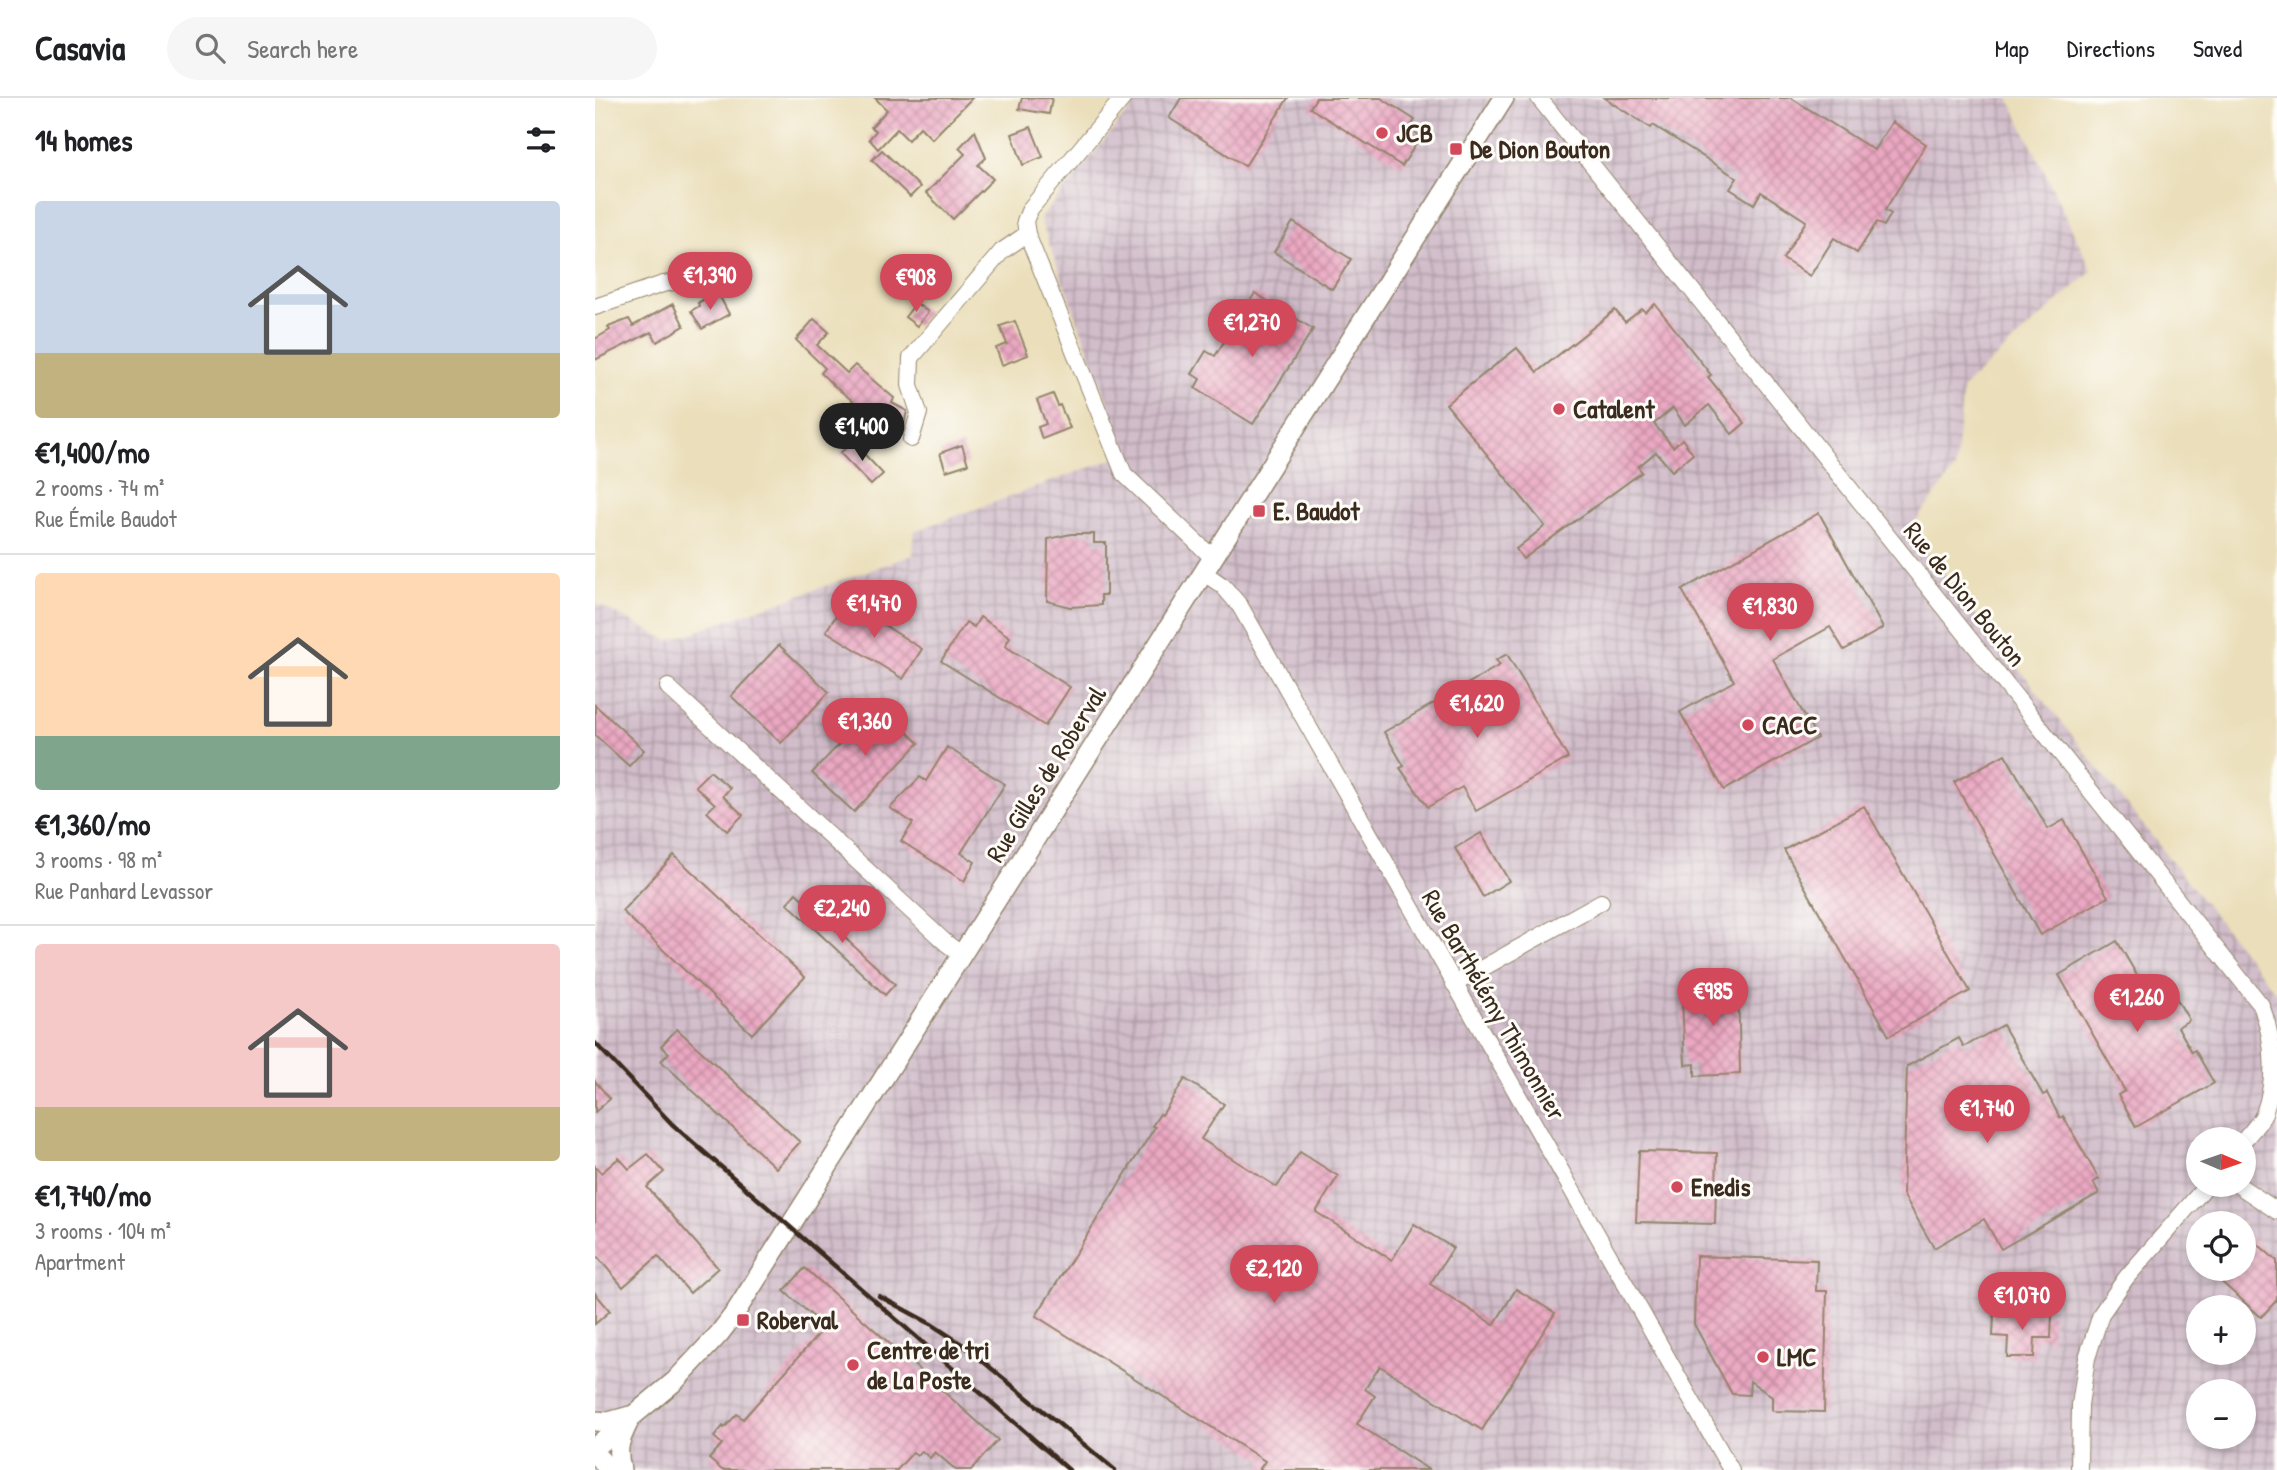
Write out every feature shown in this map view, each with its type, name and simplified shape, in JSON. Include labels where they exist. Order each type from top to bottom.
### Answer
[{"type":"street","points":[[911,439],[919,412],[910,385],[911,358],[1002,251],[1027,234],[1025,221],[1030,209],[1122,98]]},
{"type":"street","name":"Rue Gilles de Roberval","points":[[595,1447],[675,1381],[735,1313],[1504,98]]},
{"type":"street","name":"Rue de Dion Bouton","points":[[1539,98],[2261,1005],[2272,1034],[2276,1065],[2273,1091],[2263,1116],[2254,1127]]},
{"type":"street","name":"Rue Barthélémy Thimonnier","points":[[1027,234],[1124,474],[1209,566],[1240,606],[1731,1470]]},
{"type":"street","points":[[595,307],[663,284],[722,273]]},
{"type":"street","points":[[668,687],[962,955]]},
{"type":"street","points":[[1454,984],[1601,902]]},
{"type":"street","points":[[2079,1470],[2081,1405],[2087,1359],[2101,1314],[2126,1278],[2197,1197]]},
{"type":"street","points":[[2256,1197],[2277,1211]]},
{"type":"street","points":[[595,1421],[608,1422],[631,1416]]},
{"type":"street","points":[[621,1470],[617,1452],[631,1416]]},
{"type":"street","points":[[595,1454],[610,1470]]},
{"type":"shaded area","points":[[1139,98],[2009,98],[2092,271],[1963,387],[1955,469],[1909,530],[2277,994],[2277,1470],[595,1470],[595,603],[669,641],[913,555],[915,531],[1127,454],[1040,219]]},
{"type":"building","points":[[875,98],[972,98],[932,139],[920,127],[908,140],[897,129],[878,149],[869,139],[876,131],[871,127],[887,110]]},
{"type":"building","points":[[1022,98],[1052,98],[1049,114],[1019,109]]},
{"type":"building","points":[[1181,98],[1288,98],[1245,166],[1169,118]]},
{"type":"building","name":"JCB","points":[[1316,98],[1381,98],[1415,120],[1409,129],[1421,136],[1402,166],[1310,108]]},
{"type":"building","points":[[1604,98],[1791,98],[1874,150],[1892,122],[1926,144],[1885,210],[1891,214],[1884,226],[1877,222],[1857,253],[1834,238],[1810,276],[1783,259],[1806,221],[1761,192],[1754,204],[1730,189],[1737,178],[1653,125],[1651,128]]},
{"type":"building","points":[[1031,127],[1043,157],[1023,165],[1012,134]]},
{"type":"building","points":[[975,131],[986,158],[978,165],[993,179],[953,219],[926,193],[965,154],[959,148]]},
{"type":"building","points":[[882,150],[920,187],[910,197],[872,160]]},
{"type":"building","points":[[1293,222],[1351,259],[1332,289],[1274,252]]},
{"type":"building","points":[[1255,293],[1313,329],[1253,424],[1195,388],[1200,379],[1192,374],[1206,351],[1215,356]]},
{"type":"building","points":[[719,295],[729,314],[702,329],[691,311],[703,300],[709,297],[711,300]]},
{"type":"building","points":[[916,303],[928,312],[917,326],[905,317]]},
{"type":"building","points":[[673,304],[684,326],[657,342],[651,332],[595,360],[595,339],[610,330],[608,327],[629,319],[633,326]]},
{"type":"building","name":"Catalent","points":[[1655,304],[1745,423],[1732,434],[1709,405],[1685,425],[1673,408],[1654,424],[1673,447],[1682,439],[1693,454],[1672,471],[1656,452],[1638,467],[1642,472],[1523,559],[1516,549],[1545,526],[1446,404],[1517,348],[1537,372],[1615,310],[1625,322],[1642,309],[1645,312]]},
{"type":"building","points":[[814,319],[829,332],[817,345],[847,373],[855,365],[894,398],[892,403],[907,411],[902,434],[882,424],[821,373],[825,368],[796,340]]},
{"type":"building","points":[[1015,321],[1028,355],[1002,365],[996,348],[1007,344],[1000,326]]},
{"type":"building","points":[[1053,394],[1070,428],[1042,439],[1038,427],[1046,424],[1037,400]]},
{"type":"building","points":[[853,442],[883,474],[871,485],[840,453]]},
{"type":"building","points":[[962,445],[968,464],[946,471],[940,453]]},
{"type":"building","points":[[1819,513],[1883,628],[1844,650],[1830,627],[1773,659],[1817,738],[1724,790],[1680,712],[1734,681],[1682,590]]},
{"type":"building","points":[[1071,534],[1094,534],[1094,543],[1106,543],[1106,595],[1101,595],[1101,605],[1070,607],[1047,601],[1048,539]]},
{"type":"building","points":[[846,601],[922,649],[903,679],[826,631]]},
{"type":"building","points":[[980,617],[1010,637],[1005,646],[1070,687],[1045,726],[941,661],[966,622],[974,627]]},
{"type":"building","points":[[779,645],[829,692],[781,743],[731,696]]},
{"type":"building","points":[[1507,654],[1568,758],[1476,811],[1462,787],[1428,807],[1400,768],[1404,766],[1384,732],[1500,665],[1496,660]]},
{"type":"building","points":[[877,704],[919,743],[854,812],[812,773]]},
{"type":"building","points":[[595,705],[644,750],[629,766],[595,735]]},
{"type":"building","points":[[947,747],[1005,784],[961,853],[975,862],[964,881],[901,841],[913,823],[890,808],[920,777],[926,781]]},
{"type":"building","points":[[2005,754],[2048,829],[2064,820],[2108,897],[2040,935],[1954,782]]},
{"type":"building","points":[[710,771],[730,788],[723,796],[743,815],[727,831],[707,812],[715,804],[695,786]]},
{"type":"building","points":[[1864,806],[1970,991],[1889,1036],[1784,850]]},
{"type":"building","points":[[1481,833],[1509,881],[1483,897],[1455,848]]},
{"type":"building","points":[[674,855],[805,977],[752,1034],[622,911]]},
{"type":"building","points":[[796,893],[895,984],[885,995],[787,903]]},
{"type":"building","points":[[2117,941],[2148,994],[2156,989],[2161,997],[2172,991],[2189,1020],[2178,1027],[2214,1083],[2136,1127],[2118,1095],[2125,1091],[2059,975]]},
{"type":"building","points":[[1738,977],[1740,1074],[1695,1076],[1695,1064],[1685,1065],[1682,999],[1701,997],[1701,979]]},
{"type":"building","points":[[2003,1025],[2043,1095],[2047,1093],[2060,1118],[2063,1116],[2099,1179],[2093,1182],[2099,1193],[2001,1249],[1984,1219],[1934,1248],[1903,1194],[1907,1066],[1959,1038],[1964,1047]]},
{"type":"building","points":[[677,1029],[800,1142],[776,1168],[661,1061],[669,1053],[661,1046]]},
{"type":"building","points":[[1185,1079],[1224,1104],[1201,1139],[1277,1187],[1300,1152],[1338,1176],[1316,1212],[1392,1260],[1414,1224],[1453,1248],[1430,1284],[1494,1325],[1516,1289],[1555,1313],[1482,1430],[1380,1366],[1365,1389],[1375,1396],[1357,1424],[1429,1470],[1259,1470],[1265,1461],[1036,1316],[1155,1127],[1152,1126]]},
{"type":"building","points":[[595,1081],[610,1099],[595,1112]]},
{"type":"building","name":"Enedis","points":[[1639,1151],[1717,1153],[1715,1224],[1636,1222]]},
{"type":"building","points":[[648,1154],[664,1172],[647,1187],[718,1268],[690,1293],[658,1256],[623,1287],[595,1254],[595,1166],[601,1173],[619,1158],[629,1169]]},
{"type":"building","points":[[2256,1242],[2277,1261],[2277,1300],[2261,1317],[2256,1313],[2256,1295],[2236,1295],[2220,1281],[2256,1281]]},
{"type":"building","name":"LMC","points":[[1696,1256],[1817,1260],[1816,1291],[1827,1291],[1824,1412],[1772,1411],[1772,1397],[1750,1381],[1749,1395],[1732,1394],[1694,1324]]},
{"type":"building","name":"Centre de tri de La Poste","points":[[805,1268],[998,1440],[971,1470],[956,1470],[935,1452],[930,1458],[922,1451],[917,1455],[913,1452],[897,1470],[722,1470],[709,1459],[722,1444],[714,1437],[723,1426],[724,1428],[737,1414],[743,1419],[825,1327],[784,1291]]},
{"type":"building","points":[[595,1293],[610,1311],[595,1324]]},
{"type":"building","points":[[1994,1314],[2052,1314],[2051,1338],[2035,1338],[2034,1357],[2007,1357],[2008,1337],[1993,1336]]},
{"type":"railway","points":[[595,1043],[672,1124],[1069,1470]]},
{"type":"railway","points":[[879,1296],[963,1345],[1115,1470]]},
{"type":"place","name":"JCB","points":[[1382,133]]},
{"type":"place","name":"De Dion Bouton","points":[[1456,149]]},
{"type":"place","name":"Catalent","points":[[1559,409]]},
{"type":"place","name":"E. Baudot","points":[[1259,511]]},
{"type":"place","name":"CACC","points":[[1748,725]]},
{"type":"place","name":"Enedis","points":[[1677,1187]]},
{"type":"place","name":"Roberval","points":[[743,1320]]},
{"type":"place","name":"LMC","points":[[1763,1357]]},
{"type":"place","name":"Centre de tri de La Poste","points":[[853,1365]]}]
